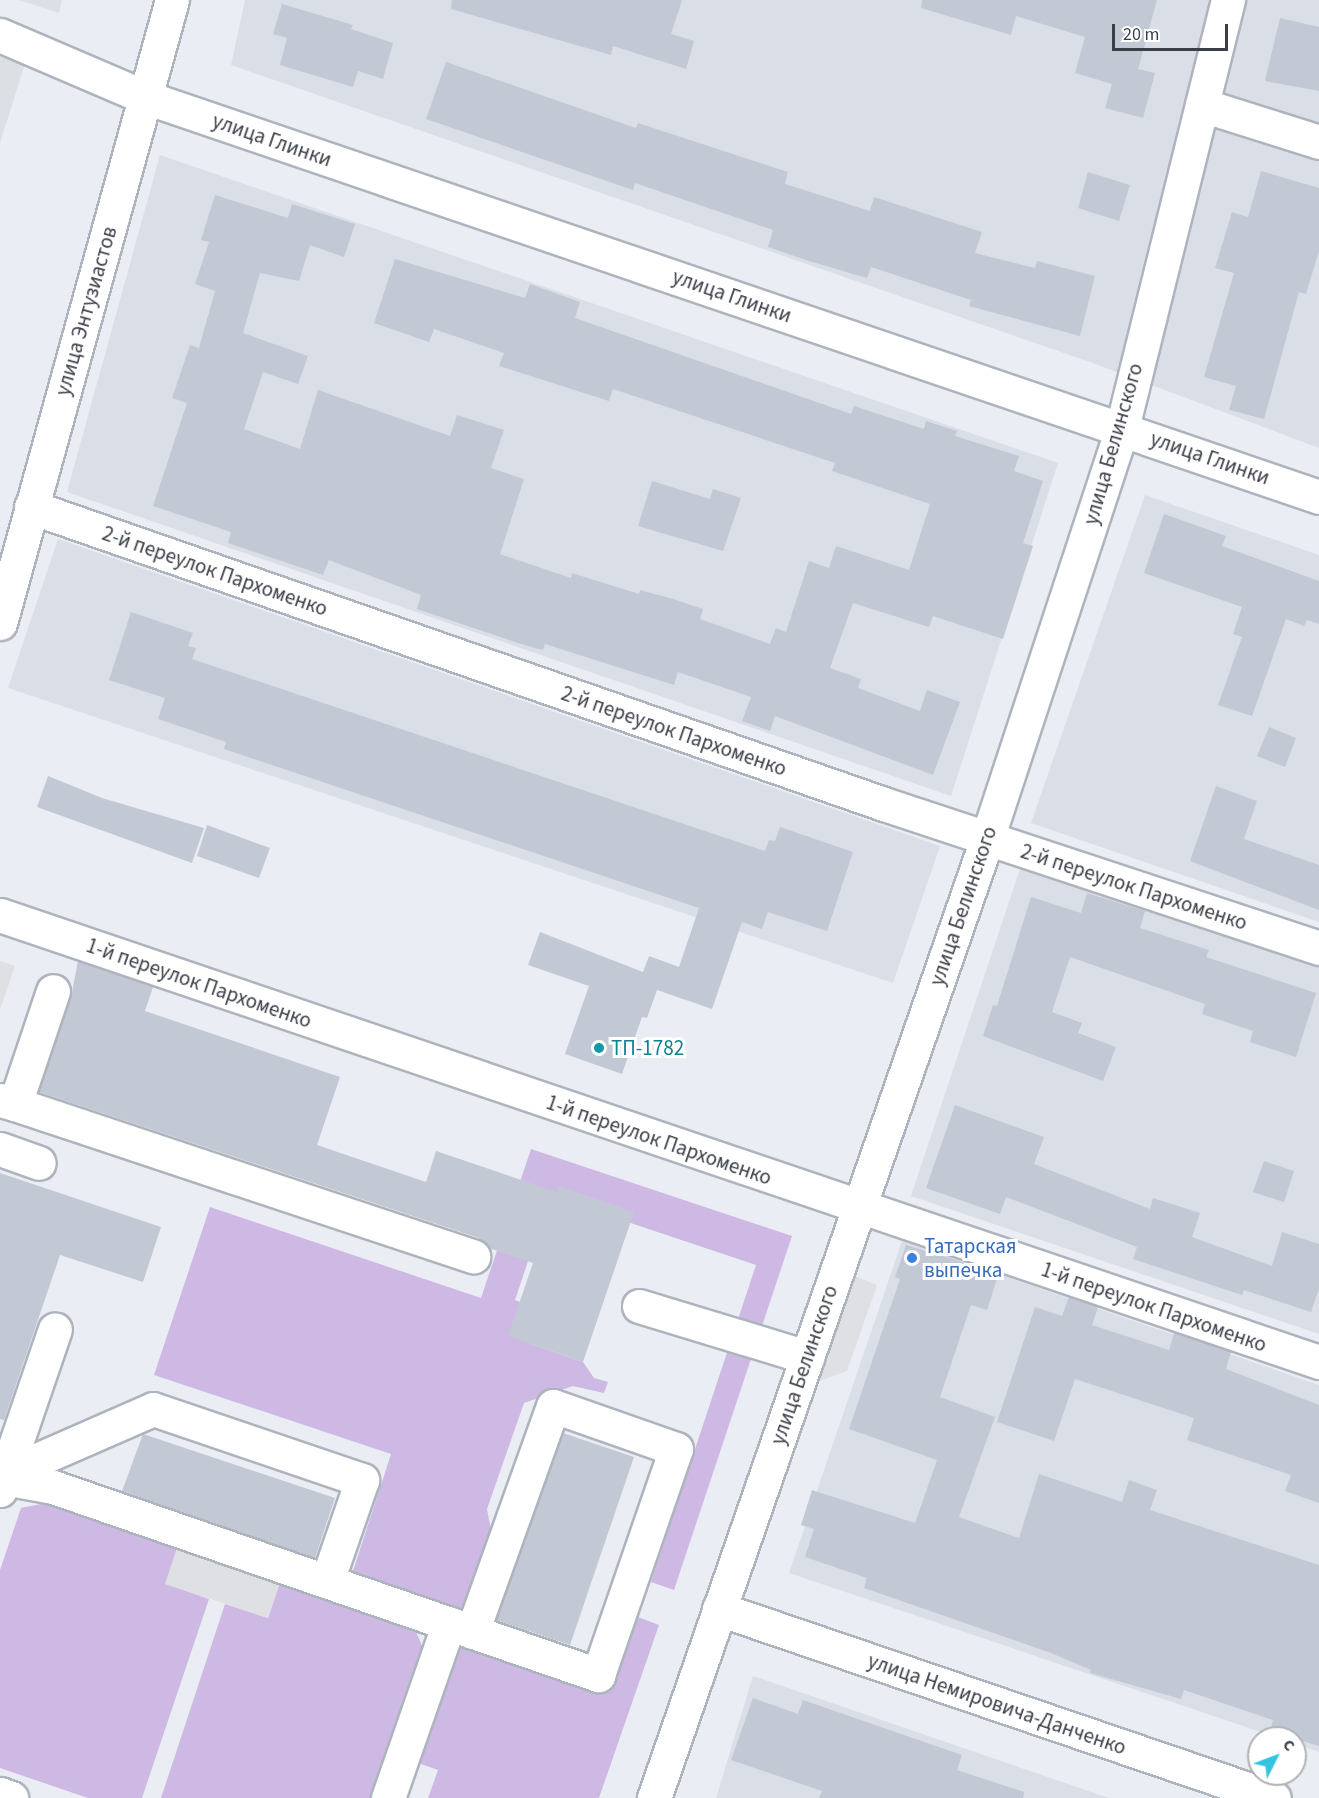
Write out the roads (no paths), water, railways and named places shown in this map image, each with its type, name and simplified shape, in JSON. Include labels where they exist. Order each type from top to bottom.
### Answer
[{"type":"street","name":"улица Энтузиастов","points":[[0,623],[172,0]]},
{"type":"street","name":"улица Белинского","points":[[654,1798],[987,839],[1122,428],[1228,0]]},
{"type":"street","name":"улица Глинки","points":[[0,35],[145,96],[1319,496]]},
{"type":"street","points":[[1202,105],[1319,142]]},
{"type":"street","name":"2-й переулок Пархоменко","points":[[31,507],[987,839],[1319,948]]},
{"type":"street","name":"1-й переулок Пархоменко","points":[[0,915],[1319,1362]]},
{"type":"street","points":[[53,991],[7,1102],[473,1257]]},
{"type":"street","points":[[0,1149],[39,1163]]},
{"type":"street","points":[[639,1306],[807,1357]]},
{"type":"street","points":[[1,1481],[55,1329]]},
{"type":"street","points":[[1,1481],[53,1487],[327,1581],[461,1628],[598,1675],[676,1449],[553,1406],[461,1628],[388,1798]]},
{"type":"street","points":[[1,1481],[153,1409],[362,1480],[327,1581]]},
{"type":"street","name":"улица Немировича-Данченко","points":[[719,1609],[1274,1798]]},
{"type":"street","points":[[0,1794],[12,1798]]},
{"type":"place","name":"ТП-1782","points":[[599,1048]]},
{"type":"place","name":"Татарская выпечка","points":[[912,1258]]}]
